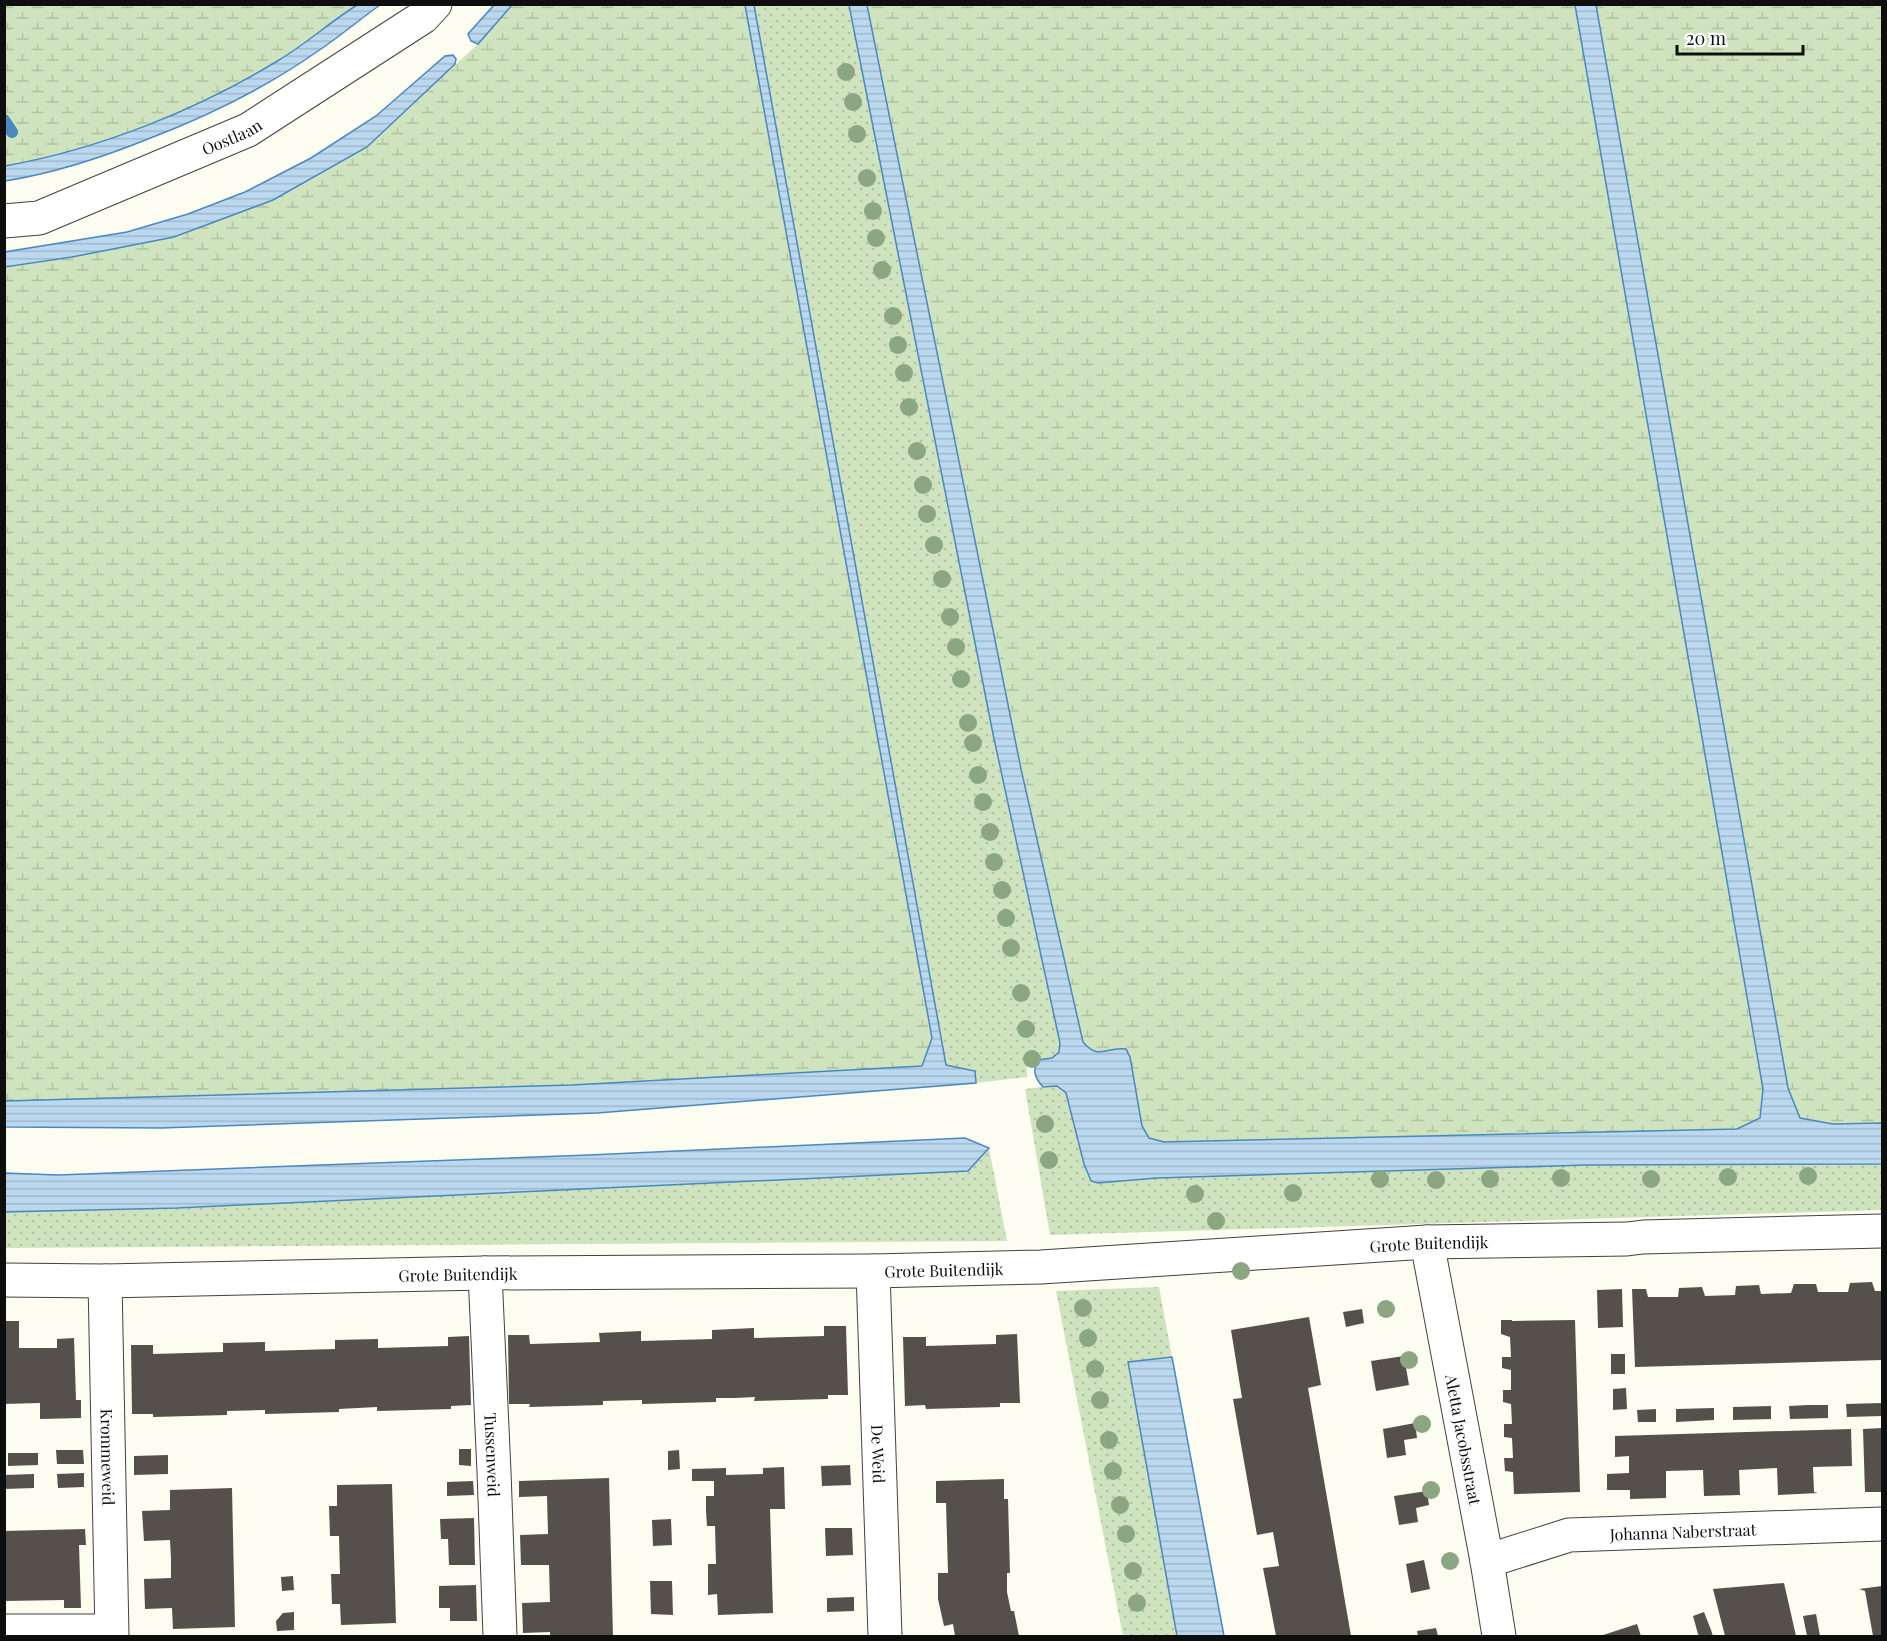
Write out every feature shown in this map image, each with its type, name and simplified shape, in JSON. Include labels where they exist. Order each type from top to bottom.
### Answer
[{"type":"street","name":"Oostlaan","points":[[4,221],[39,218],[248,130],[423,17],[435,4]]},
{"type":"street","name":"Grote Buitendijk","points":[[4,1280],[105,1281],[484,1273],[873,1271],[1041,1267],[1427,1242],[1627,1239],[1882,1231]]},
{"type":"street","name":"Aletta Jacobsstraat","points":[[1427,1242],[1499,1636]]},
{"type":"street","name":"De Weid","points":[[873,1271],[885,1636]]},
{"type":"street","name":"Tussenweid","points":[[484,1273],[500,1636]]},
{"type":"street","name":"Krommeweid","points":[[4,1631],[112,1634],[105,1281]]},
{"type":"street","name":"Johanna Naberstraat","points":[[1487,1561],[1569,1535],[1882,1524]]},
{"type":"green space","points":[[5,5],[357,5],[279,60],[181,111],[112,138],[41,159],[5,166]]},
{"type":"green space","points":[[512,5],[745,5],[932,1038],[921,1067],[572,1085],[5,1101],[4,267],[72,257],[174,237],[273,200],[420,97],[478,44]]},
{"type":"green space","points":[[754,5],[849,5],[993,734],[1060,1043],[1059,1052],[1052,1058],[1027,1063],[1027,1077],[976,1083],[974,1071],[946,1065]]},
{"type":"green space","points":[[867,5],[1575,5],[1763,1089],[1760,1118],[1737,1129],[1164,1142],[1149,1138],[1142,1126],[1130,1057],[1120,1048],[1095,1051],[1083,1042],[1021,769]]},
{"type":"green space","points":[[1596,5],[1882,5],[1882,1123],[1833,1124],[1800,1118],[1788,1088]]},
{"type":"green space","points":[[1057,1085],[1066,1093],[1087,1174],[1098,1183],[1157,1178],[1586,1165],[1882,1164],[1882,1210],[1050,1235],[1025,1089]]},
{"type":"green space","points":[[989,1148],[1007,1241],[5,1248],[5,1212],[177,1208],[968,1171]]},
{"type":"green space","points":[[1159,1287],[1172,1357],[1128,1362],[1177,1636],[1123,1636],[1056,1291]]},
{"type":"water","points":[[357,5],[380,5],[279,77],[217,110],[116,151],[61,169],[5,181],[5,166],[41,159],[112,138],[215,95],[289,54]]},
{"type":"water","points":[[494,5],[512,5],[478,44],[471,41],[468,34]]},
{"type":"water","points":[[745,5],[754,5],[946,1065],[975,1071],[976,1083],[597,1113],[161,1128],[5,1127],[5,1101],[572,1085],[922,1066],[932,1038]]},
{"type":"water","points":[[849,5],[867,5],[1021,769],[1083,1042],[1098,1052],[1126,1049],[1130,1057],[1142,1126],[1149,1138],[1164,1142],[1737,1129],[1760,1118],[1763,1089],[1575,5],[1596,5],[1788,1088],[1800,1118],[1833,1124],[1882,1123],[1882,1164],[1586,1165],[1157,1178],[1098,1183],[1091,1181],[1084,1164],[1066,1093],[1057,1086],[1043,1087],[1035,1074],[1038,1060],[1052,1058],[1059,1052],[1060,1043],[993,734]]},
{"type":"water","points":[[453,55],[456,59],[455,64],[367,147],[273,200],[174,237],[72,257],[5,267],[5,252],[127,232],[188,214],[245,192],[311,158],[376,116],[445,56]]},
{"type":"water","points":[[965,1138],[989,1148],[968,1171],[177,1208],[5,1212],[5,1173],[58,1175]]},
{"type":"water","points":[[1172,1357],[1224,1636],[1177,1636],[1128,1362]]},
{"type":"building","points":[[1872,1282],[1875,1291],[1882,1291],[1882,1360],[1635,1367],[1632,1289],[1646,1289],[1648,1297],[1678,1297],[1679,1288],[1702,1287],[1705,1296],[1735,1295],[1736,1286],[1759,1285],[1761,1294],[1791,1293],[1794,1284],[1816,1284],[1818,1292],[1848,1292],[1850,1283]]},
{"type":"building","points":[[1622,1289],[1623,1327],[1598,1328],[1597,1290]]},
{"type":"building","points":[[1362,1309],[1364,1323],[1346,1327],[1343,1312]]},
{"type":"building","points":[[1309,1317],[1321,1385],[1308,1388],[1351,1636],[1276,1636],[1263,1568],[1279,1566],[1273,1532],[1257,1535],[1233,1399],[1242,1398],[1231,1330]]},
{"type":"building","points":[[1501,1320],[1575,1320],[1580,1492],[1514,1494],[1513,1472],[1505,1471],[1504,1458],[1513,1458],[1512,1438],[1504,1437],[1504,1424],[1512,1424],[1511,1404],[1503,1402],[1503,1390],[1511,1390],[1511,1370],[1502,1368],[1502,1357],[1511,1357],[1510,1337],[1501,1334]]},
{"type":"building","points":[[4,1321],[19,1321],[19,1348],[57,1348],[57,1339],[74,1338],[76,1400],[81,1400],[81,1418],[40,1419],[40,1403],[4,1404]]},
{"type":"building","points":[[824,1326],[846,1326],[848,1395],[828,1395],[828,1399],[754,1401],[755,1397],[716,1398],[716,1402],[642,1404],[642,1400],[603,1401],[603,1405],[567,1406],[529,1407],[530,1404],[509,1404],[508,1335],[529,1335],[530,1344],[600,1342],[599,1333],[641,1331],[641,1341],[712,1339],[712,1330],[754,1328],[754,1338],[824,1336]]},
{"type":"building","points":[[1017,1334],[1020,1403],[1000,1403],[1000,1407],[926,1409],[925,1405],[905,1406],[903,1337],[926,1337],[926,1346],[996,1344],[996,1335]]},
{"type":"building","points":[[469,1336],[471,1405],[451,1406],[451,1409],[377,1411],[377,1407],[339,1409],[339,1412],[265,1414],[265,1410],[227,1411],[227,1415],[153,1417],[153,1414],[132,1414],[131,1345],[153,1345],[153,1354],[223,1352],[223,1343],[265,1342],[265,1351],[335,1349],[335,1340],[378,1339],[378,1348],[448,1346],[448,1337]]},
{"type":"building","points":[[1611,1354],[1625,1354],[1625,1374],[1611,1374]]},
{"type":"building","points":[[1404,1356],[1409,1385],[1376,1391],[1371,1361]]},
{"type":"building","points":[[1626,1388],[1627,1409],[1613,1410],[1613,1389]]},
{"type":"building","points":[[1882,1403],[1882,1416],[1847,1417],[1846,1404]]},
{"type":"building","points":[[1828,1405],[1828,1418],[1790,1419],[1789,1406]]},
{"type":"building","points":[[1771,1406],[1771,1419],[1733,1420],[1733,1407]]},
{"type":"building","points":[[1714,1408],[1714,1420],[1676,1422],[1676,1409]]},
{"type":"building","points":[[1656,1409],[1656,1422],[1638,1422],[1637,1410]]},
{"type":"building","points":[[1415,1423],[1417,1438],[1404,1440],[1406,1455],[1387,1458],[1383,1429]]},
{"type":"building","points":[[1882,1428],[1882,1492],[1865,1492],[1863,1429]]},
{"type":"building","points":[[1851,1429],[1852,1466],[1813,1467],[1814,1492],[1818,1493],[1778,1495],[1777,1468],[1739,1470],[1740,1495],[1704,1496],[1703,1470],[1666,1471],[1666,1498],[1630,1499],[1630,1490],[1607,1490],[1607,1474],[1629,1473],[1629,1456],[1615,1457],[1615,1436]]},
{"type":"building","points":[[459,1449],[471,1449],[471,1466],[459,1465]]},
{"type":"building","points":[[56,1450],[83,1450],[84,1464],[57,1464]]},
{"type":"building","points":[[679,1450],[680,1469],[668,1470],[668,1451]]},
{"type":"building","points":[[8,1453],[38,1453],[38,1465],[8,1466]]},
{"type":"building","points":[[168,1455],[168,1474],[134,1475],[134,1456]]},
{"type":"building","points":[[850,1465],[851,1485],[822,1486],[821,1466]]},
{"type":"building","points":[[784,1467],[785,1509],[770,1509],[773,1613],[718,1615],[717,1594],[708,1595],[708,1564],[716,1564],[715,1526],[707,1526],[706,1496],[714,1496],[714,1481],[692,1481],[692,1469],[726,1468],[726,1475],[763,1474],[763,1468]]},
{"type":"building","points":[[84,1473],[84,1487],[58,1488],[57,1474]]},
{"type":"building","points":[[34,1474],[34,1488],[4,1489],[4,1475]]},
{"type":"building","points":[[609,1478],[613,1636],[550,1636],[550,1632],[523,1633],[522,1603],[550,1602],[549,1565],[521,1565],[520,1535],[548,1534],[547,1496],[519,1497],[519,1481]]},
{"type":"building","points":[[1004,1479],[1004,1499],[1008,1499],[1010,1573],[1007,1573],[1007,1592],[1019,1636],[955,1636],[953,1624],[944,1626],[938,1599],[938,1573],[948,1573],[946,1503],[936,1503],[936,1481]]},
{"type":"building","points":[[473,1481],[474,1495],[447,1496],[447,1482]]},
{"type":"building","points":[[392,1484],[396,1623],[341,1625],[340,1604],[332,1604],[331,1574],[340,1574],[339,1536],[330,1536],[329,1506],[337,1506],[337,1485]]},
{"type":"building","points":[[232,1488],[235,1627],[173,1629],[172,1608],[145,1609],[144,1579],[171,1578],[171,1559],[170,1540],[144,1541],[142,1511],[170,1510],[170,1490]]},
{"type":"building","points":[[1427,1491],[1429,1505],[1416,1508],[1418,1522],[1399,1525],[1394,1496]]},
{"type":"building","points":[[474,1518],[475,1565],[449,1565],[448,1539],[441,1539],[440,1519]]},
{"type":"building","points":[[671,1519],[672,1545],[653,1546],[652,1520]]},
{"type":"building","points":[[825,1528],[852,1528],[853,1555],[826,1556]]},
{"type":"building","points":[[85,1529],[86,1545],[79,1545],[81,1608],[64,1608],[64,1600],[4,1601],[4,1531]]},
{"type":"building","points":[[1424,1560],[1430,1589],[1411,1593],[1406,1564]]},
{"type":"building","points":[[293,1576],[294,1590],[282,1591],[281,1577]]},
{"type":"building","points":[[650,1581],[672,1581],[673,1615],[651,1614]]},
{"type":"building","points":[[1784,1583],[1796,1636],[1725,1636],[1713,1589]]},
{"type":"building","points":[[476,1585],[477,1621],[450,1621],[450,1608],[439,1608],[439,1586]]},
{"type":"building","points":[[1882,1586],[1882,1636],[1873,1636],[1865,1591],[1859,1589]]},
{"type":"building","points":[[854,1597],[854,1611],[827,1612],[827,1598]]},
{"type":"building","points":[[294,1612],[294,1630],[277,1631],[276,1621],[283,1613]]},
{"type":"building","points":[[1704,1612],[1713,1636],[1699,1636],[1698,1634],[1693,1616]]},
{"type":"building","points":[[1816,1614],[1820,1636],[1807,1636],[1803,1616]]},
{"type":"building","points":[[1637,1624],[1641,1636],[1600,1636]]},
{"type":"building","points":[[1436,1628],[1438,1636],[1418,1636],[1417,1631]]},
{"type":"waterway","points":[[4,120],[12,132]]}]
